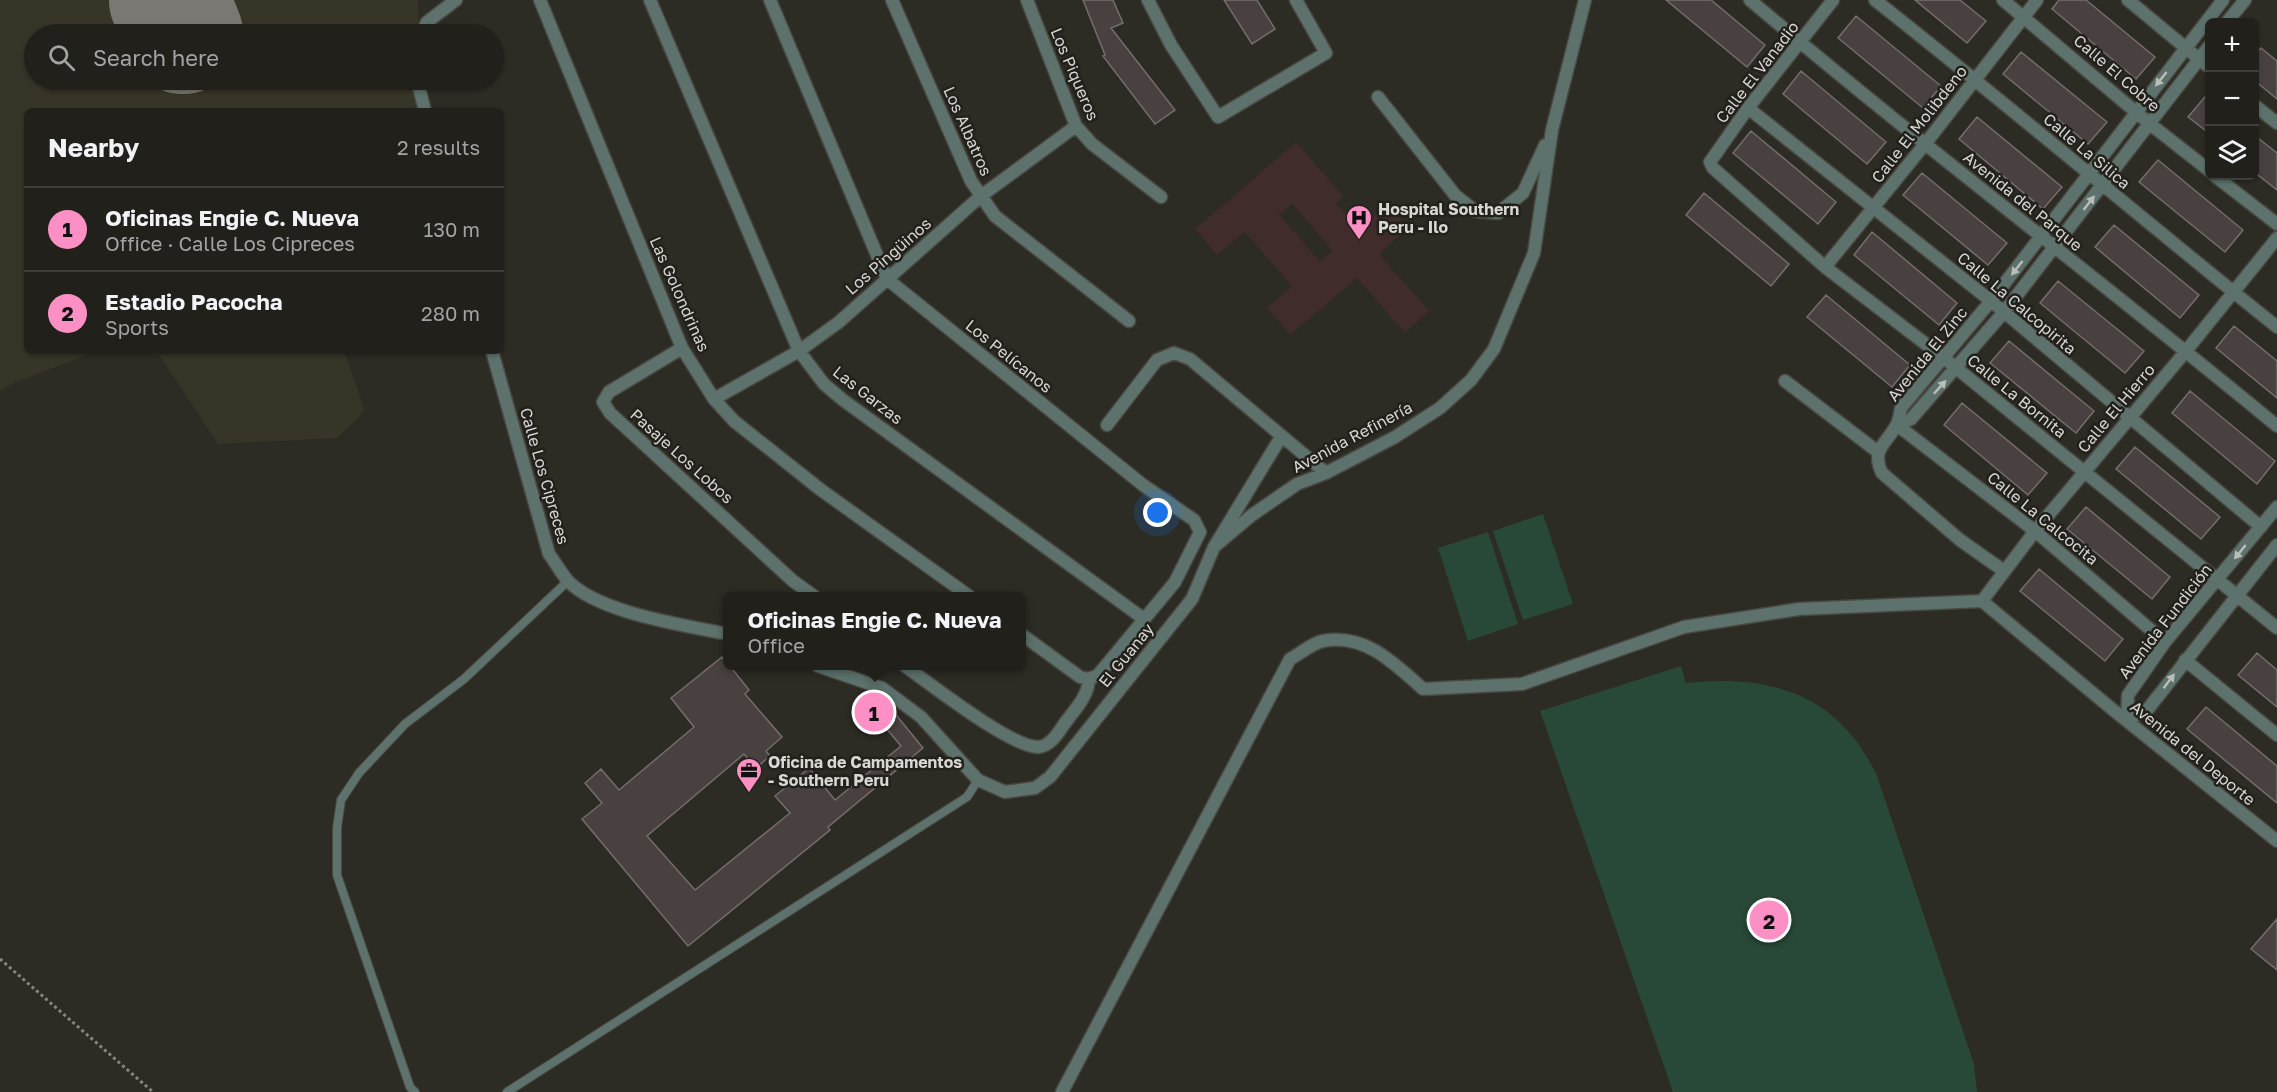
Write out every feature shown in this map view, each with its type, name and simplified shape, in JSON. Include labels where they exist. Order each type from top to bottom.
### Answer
[{"type":"street","points":[[426,24],[456,0]]},
{"type":"street","name":"Las Golondrinas","points":[[540,0],[682,348],[714,399],[734,420],[821,490],[962,592]]},
{"type":"street","name":"Las Garzas","points":[[650,0],[799,351],[824,384],[1144,619]]},
{"type":"street","name":"Los Pelícanos","points":[[770,0],[887,279],[1143,485],[1194,520],[1200,532],[1175,582],[1098,675],[1089,679]]},
{"type":"street","name":"Los Albatros","points":[[892,0],[971,181],[995,216],[1128,321]]},
{"type":"street","name":"Los Piqueros","points":[[1027,0],[1076,126],[1092,144],[1161,197]]},
{"type":"street","points":[[1148,0],[1171,45],[1218,117],[1326,53],[1296,0]]},
{"type":"street","name":"Avenida Refinería","points":[[1214,547],[1252,515],[1297,484],[1326,474],[1440,408],[1471,380],[1494,349],[1533,253],[1552,130],[1585,0]]},
{"type":"street","name":"Avenida del Parque","points":[[1750,0],[1800,43],[2042,236],[2054,248],[2187,351],[2277,426]]},
{"type":"street","name":"Calle El Vanadio","points":[[1711,165],[1710,162],[1748,108],[1833,0]]},
{"type":"street","name":"Calle La Silica","points":[[1875,0],[1976,79],[2103,186],[2277,327]]},
{"type":"street","name":"Calle El Cobre","points":[[2003,0],[2150,124],[2205,167]]},
{"type":"street","name":"Calle El Molibdeno","points":[[1825,267],[1925,144],[2037,0]]},
{"type":"street","points":[[2128,0],[2205,64]]},
{"type":"street","name":"Avenida El Zinc","points":[[1897,425],[1901,408],[1991,301],[2088,172],[2223,0]]},
{"type":"street","points":[[2230,18],[2244,0]]},
{"type":"street","name":"Avenida El Zinc","points":[[1897,425],[1911,419],[1957,369],[2004,312],[2205,51]]},
{"type":"street","points":[[420,90],[424,108]]},
{"type":"street","points":[[1378,97],[1455,195],[1475,211],[1498,213],[1523,193],[1552,130]]},
{"type":"street","name":"Calle La Calcopirita","points":[[1748,108],[1991,301],[2261,527]]},
{"type":"street","points":[[2259,109],[2277,123]]},
{"type":"street","name":"Los Pingüinos","points":[[714,399],[799,351],[839,322],[981,196],[1076,126]]},
{"type":"street","name":"Calle La Bornita","points":[[1711,165],[1825,267],[1944,358],[2277,628]]},
{"type":"street","points":[[2220,180],[2277,224]]},
{"type":"street","name":"Calle El Hierro","points":[[1982,600],[2277,238]]},
{"type":"street","name":"Pasaje Los Lobos","points":[[682,348],[609,392],[603,402],[609,413],[807,592]]},
{"type":"street","points":[[1107,425],[1157,360],[1174,353],[1190,359],[1326,474]]},
{"type":"street","name":"Calle Los Cipreces","points":[[493,354],[549,554],[568,581],[596,599],[643,616],[723,633]]},
{"type":"street","points":[[1785,381],[1878,452]]},
{"type":"street","points":[[1897,425],[1878,452],[1876,461],[1882,473],[1960,540],[2004,571]]},
{"type":"street","name":"Calle La Calcocita","points":[[1897,425],[2036,531],[2165,642]]},
{"type":"street","name":"El Guanay","points":[[978,780],[1005,792],[1035,788],[1050,777],[1192,599],[1214,547],[1281,437]]},
{"type":"street","name":"Avenida Fundición","points":[[2127,720],[2128,695],[2165,642],[2277,507]]},
{"type":"street","points":[[2127,720],[2148,709],[2277,545]]},
{"type":"street","points":[[1062,1092],[1290,659],[1321,641],[1352,639],[1384,654],[1423,689],[1522,684],[1684,627],[1799,609],[1982,600]]},
{"type":"street","name":"Avenida del Deporte","points":[[1982,600],[2275,840]]},
{"type":"street","points":[[911,670],[1007,737],[1027,746],[1041,747],[1052,741],[1088,691],[1089,679],[1080,677],[1026,638]]},
{"type":"street","points":[[2185,660],[2277,735]]},
{"type":"street","points":[[830,670],[882,688],[921,717],[978,780]]},
{"type":"lane","points":[[415,1092],[410,1088],[337,875],[337,828],[341,800],[359,773],[405,724],[464,679],[568,581]]},
{"type":"lane","points":[[507,1092],[967,798],[978,780]]},
{"type":"path","points":[[0,959],[153,1092]]},
{"type":"shaded area","points":[[0,0],[418,0],[419,24],[24,24],[24,90],[419,90],[419,108],[24,108],[24,354],[89,354],[14,383],[0,391]]},
{"type":"shaded area","name":"Hospital Southern Peru - Ilo","points":[[1296,142],[1343,196],[1336,203],[1359,229],[1388,204],[1408,228],[1379,254],[1429,311],[1405,333],[1357,278],[1290,335],[1267,308],[1292,286],[1245,232],[1217,255],[1195,229]],"holes":[[[1292,204],[1333,251],[1320,262],[1279,214]]]},
{"type":"shaded area","points":[[148,354],[345,354],[365,411],[337,438],[218,444],[159,355]]},
{"type":"green space","points":[[1543,514],[1573,604],[1523,620],[1493,531]]},
{"type":"green space","points":[[1488,532],[1518,624],[1468,641],[1438,548]]},
{"type":"green space","points":[[1681,666],[1686,683],[1746,682],[1774,687],[1799,695],[1822,708],[1843,726],[1861,748],[1877,776],[1974,1064],[1977,1092],[1673,1092],[1540,711]]},
{"type":"building","points":[[1083,0],[1113,0],[1123,23],[1111,28],[1175,110],[1155,124],[1103,56],[1105,55]]},
{"type":"building","points":[[1224,0],[1257,0],[1275,29],[1252,44]]},
{"type":"building","points":[[1666,0],[1711,0],[1765,45],[1747,67]]},
{"type":"building","points":[[1915,0],[1960,0],[1986,21],[1967,43]]},
{"type":"building","points":[[2059,0],[2086,0],[2155,57],[2136,79],[2052,9]]},
{"type":"building","points":[[1856,16],[1941,86],[1923,108],[1838,38]]},
{"type":"building","points":[[2261,48],[2277,61],[2277,99],[2259,84],[2259,50]]},
{"type":"building","points":[[2021,52],[2107,122],[2088,144],[2003,74]]},
{"type":"building","points":[[1801,71],[1886,142],[1867,164],[1783,94]]},
{"type":"building","points":[[2205,97],[2205,130],[2188,117]]},
{"type":"building","points":[[1977,117],[2062,187],[2043,209],[1959,139]]},
{"type":"building","points":[[1751,131],[1836,202],[1818,224],[1733,153]]},
{"type":"building","points":[[2259,139],[2277,153],[2277,190],[2259,176]]},
{"type":"building","points":[[2158,160],[2243,230],[2225,252],[2139,182]]},
{"type":"building","points":[[1922,173],[2007,243],[1988,265],[1903,195]]},
{"type":"building","points":[[1704,193],[1789,264],[1771,286],[1686,215]]},
{"type":"building","points":[[2114,225],[2199,295],[2180,318],[2095,247]]},
{"type":"building","points":[[1872,232],[1957,303],[1939,325],[1854,255]]},
{"type":"building","points":[[2058,281],[2144,351],[2125,373],[2040,303]]},
{"type":"building","points":[[1826,295],[1910,365],[1892,387],[1807,317]]},
{"type":"building","points":[[2234,326],[2277,361],[2277,398],[2216,348]]},
{"type":"building","points":[[2009,341],[2094,411],[2076,433],[1990,363]]},
{"type":"building","points":[[2190,391],[2275,461],[2257,484],[2172,413]]},
{"type":"building","points":[[1962,403],[2047,473],[2028,495],[1944,425]]},
{"type":"building","points":[[2135,447],[2220,517],[2201,539],[2116,469]]},
{"type":"building","points":[[2086,507],[2170,577],[2152,599],[2067,529]]},
{"type":"building","points":[[2039,569],[2123,639],[2105,661],[2020,591]]},
{"type":"building","points":[[2257,653],[2277,670],[2277,707],[2238,675]]},
{"type":"building","points":[[722,657],[723,670],[733,670],[749,690],[745,694],[782,737],[766,751],[770,756],[756,768],[744,754],[647,836],[695,890],[790,813],[775,796],[809,768],[835,800],[901,746],[875,715],[888,705],[923,748],[828,827],[830,830],[688,946],[582,819],[602,803],[585,783],[601,769],[619,790],[694,727],[671,698]]},
{"type":"building","points":[[2206,707],[2277,766],[2277,803],[2187,729]]},
{"type":"building","points":[[2277,919],[2277,970],[2251,949]]},
{"type":"runway","points":[[169,0],[179,24]]},
{"type":"place","name":"Hospital Southern Peru - Ilo","points":[[1359,241]]},
{"type":"place","name":"Oficinas Engie C. Nueva","points":[[874,712]]},
{"type":"place","name":"Oficina de Campamentos - Southern Peru","points":[[749,794]]},
{"type":"place","name":"Estadio Pacocha","points":[[1769,920]]}]
